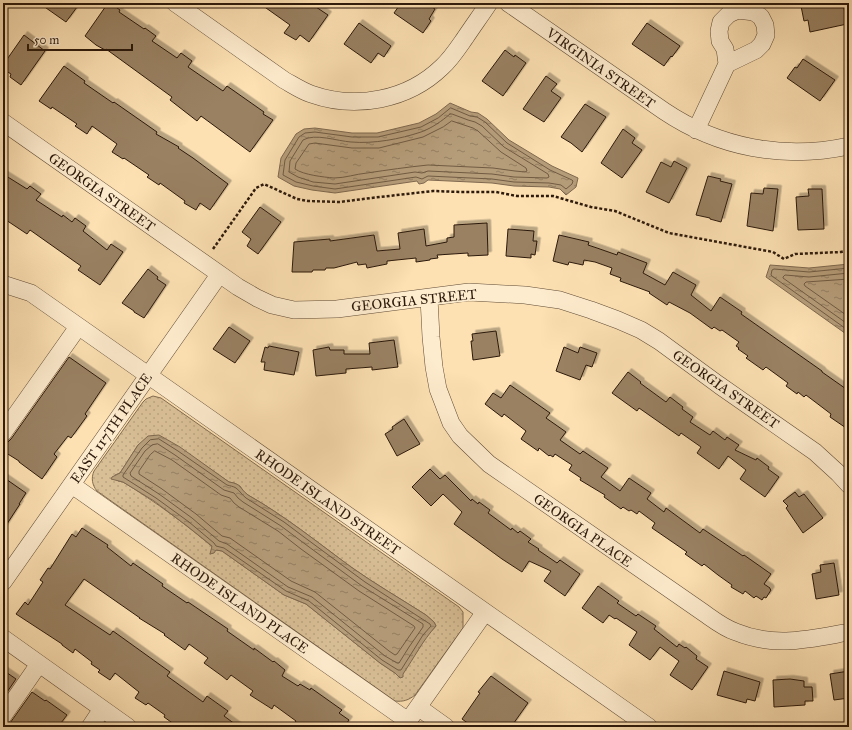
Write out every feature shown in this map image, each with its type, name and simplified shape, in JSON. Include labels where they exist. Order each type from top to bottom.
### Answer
[{"type":"street","points":[[175,3],[297,88],[311,94],[347,102],[361,102],[387,98],[412,89],[429,78],[443,67],[489,3]]},
{"type":"street","name":"VIRGINIA STREET","points":[[508,3],[680,122],[696,130],[732,144],[750,148],[791,152],[809,152],[832,150],[849,146]]},
{"type":"street","points":[[696,130],[727,64]]},
{"type":"street","name":"GEORGIA STREET","points":[[3,122],[219,275],[257,298],[272,305],[294,310],[337,309],[469,292],[524,295],[560,300],[618,320],[659,341],[815,452],[838,472],[849,485]]},
{"type":"street","name":"EAST 117TH PLACE","points":[[3,582],[219,275]]},
{"type":"street","name":"RHODE ISLAND STREET","points":[[3,284],[31,294],[649,727]]},
{"type":"street","name":"GEORGIA PLACE","points":[[429,298],[431,337],[438,389],[451,423],[460,436],[489,464],[704,614],[735,632],[751,638],[767,641],[792,641],[849,632]]},
{"type":"street","points":[[3,434],[78,327]]},
{"type":"street","name":"RHODE ISLAND PLACE","points":[[72,485],[406,724]]},
{"type":"street","points":[[406,724],[485,612]]},
{"type":"street","points":[[3,638],[128,727]]},
{"type":"street","points":[[3,716],[40,664]]},
{"type":"street","points":[[418,707],[446,727]]},
{"type":"street","points":[[90,727],[102,709]]},
{"type":"path","points":[[213,250],[256,188],[264,184],[297,199],[308,201],[340,202],[433,191],[496,192],[518,196],[553,196],[591,207],[615,211],[669,233],[773,252],[784,259],[795,254],[841,252],[849,250]]},
{"type":"shaded area","points":[[153,396],[161,398],[459,607],[463,612],[463,628],[415,695],[406,700],[395,701],[97,491],[92,481],[94,471],[146,399]],"holes":[[[138,445],[206,466],[229,482],[240,486],[248,495],[288,520],[351,567],[426,615],[434,622],[436,626],[426,637],[400,678],[306,604],[284,595],[222,551],[216,550],[183,523],[159,506],[123,482],[118,481],[115,475],[120,473]]]},
{"type":"water","points":[[450,103],[471,112],[478,113],[487,119],[509,140],[552,166],[578,178],[576,187],[566,195],[560,189],[549,187],[428,180],[419,184],[417,181],[335,193],[294,186],[278,177],[281,158],[296,134],[304,129],[315,128],[352,133],[377,133],[419,123],[436,114]]},
{"type":"water","points":[[849,264],[849,336],[766,277],[770,265],[809,268]]},
{"type":"water","points":[[159,435],[180,447],[229,482],[238,485],[245,493],[288,520],[351,567],[426,615],[434,622],[436,626],[419,649],[403,674],[403,677],[400,678],[380,663],[306,604],[284,595],[222,551],[216,550],[214,553],[210,554],[212,546],[154,501],[123,482],[111,479],[120,473],[138,445],[148,436]]},
{"type":"building","points":[[39,3],[80,3],[66,22]]},
{"type":"building","points":[[108,3],[156,36],[152,41],[177,58],[181,53],[192,61],[188,67],[223,91],[227,86],[273,120],[250,152],[201,116],[197,121],[170,100],[172,97],[106,49],[105,50],[96,45],[85,36]]},
{"type":"building","points":[[259,3],[310,3],[328,15],[309,42],[300,35],[296,40],[284,33],[290,25]]},
{"type":"building","points":[[401,3],[426,3],[435,9],[429,19],[431,21],[423,33],[394,13]]},
{"type":"building","points":[[819,3],[843,3],[847,24],[810,32],[808,20],[804,21],[801,6]]},
{"type":"building","points":[[359,23],[391,46],[384,57],[378,53],[371,63],[344,44]]},
{"type":"building","points":[[647,23],[680,46],[664,66],[632,44]]},
{"type":"building","points":[[24,35],[45,51],[21,85],[10,77],[11,74],[3,69],[3,65]]},
{"type":"building","points":[[505,50],[514,57],[515,55],[526,63],[503,96],[482,81]]},
{"type":"building","points":[[803,59],[835,80],[820,101],[787,78],[795,67],[797,68]]},
{"type":"building","points":[[64,66],[85,81],[84,83],[157,132],[156,134],[179,147],[178,148],[228,184],[210,210],[200,203],[196,210],[184,203],[185,201],[160,183],[159,185],[147,177],[149,175],[124,158],[123,159],[112,152],[117,144],[92,126],[87,134],[75,126],[77,124],[52,107],[51,109],[39,101]]},
{"type":"building","points":[[546,76],[557,84],[551,91],[561,98],[544,122],[523,109]]},
{"type":"building","points":[[585,104],[606,117],[582,152],[561,137]]},
{"type":"building","points":[[623,129],[635,138],[632,143],[642,150],[622,178],[601,163]]},
{"type":"building","points":[[674,161],[687,168],[669,203],[646,192],[661,162],[671,167]]},
{"type":"building","points":[[3,174],[27,189],[30,186],[41,194],[36,200],[62,217],[63,215],[72,222],[75,218],[86,226],[83,231],[107,250],[111,244],[123,252],[100,285],[78,270],[81,266],[30,230],[27,234],[3,218]]},
{"type":"building","points":[[708,176],[721,179],[720,181],[732,184],[721,222],[696,215]]},
{"type":"building","points":[[764,188],[778,189],[773,231],[747,226],[751,193],[763,194]]},
{"type":"building","points":[[808,189],[822,189],[824,229],[798,230],[796,197],[809,196]]},
{"type":"building","points":[[260,207],[281,222],[258,254],[247,246],[251,239],[242,232]]},
{"type":"building","points":[[487,223],[488,255],[468,256],[468,253],[437,255],[438,258],[430,260],[416,262],[416,258],[387,261],[387,264],[367,268],[366,264],[358,265],[357,262],[334,268],[326,268],[325,270],[313,270],[312,272],[292,272],[294,242],[330,239],[330,241],[374,235],[377,251],[400,249],[398,233],[424,229],[426,246],[447,242],[447,238],[454,237],[454,225]]},
{"type":"building","points":[[508,229],[534,231],[533,241],[537,241],[535,255],[531,254],[531,258],[506,256]]},
{"type":"building","points":[[559,235],[589,242],[588,245],[617,255],[618,252],[647,263],[643,273],[665,285],[673,272],[696,285],[691,295],[711,311],[720,297],[742,312],[741,314],[849,391],[849,430],[830,417],[831,414],[806,395],[804,397],[798,392],[797,394],[786,386],[788,383],[766,367],[763,370],[746,358],[748,356],[736,346],[739,342],[722,330],[720,331],[714,327],[712,329],[690,313],[669,302],[667,305],[649,293],[650,292],[620,281],[621,278],[610,274],[612,268],[584,260],[583,265],[569,262],[568,265],[553,261]]},
{"type":"building","points":[[148,269],[158,277],[157,279],[166,285],[144,318],[122,303]]},
{"type":"building","points":[[229,327],[250,341],[235,363],[213,349]]},
{"type":"building","points":[[496,331],[500,356],[473,360],[471,341],[473,341],[472,334]]},
{"type":"building","points":[[394,340],[398,367],[372,370],[372,367],[346,369],[346,373],[316,376],[313,350],[329,347],[330,350],[344,350],[344,354],[370,354],[369,343]]},
{"type":"building","points":[[269,346],[299,352],[294,375],[264,370],[265,362],[261,362],[265,347],[268,348]]},
{"type":"building","points":[[564,347],[578,353],[580,347],[597,353],[592,367],[586,365],[580,380],[556,371]]},
{"type":"building","points":[[69,357],[106,383],[85,414],[87,416],[71,438],[68,436],[54,454],[57,457],[42,479],[19,461],[3,451],[3,445],[11,439]]},
{"type":"building","points":[[628,372],[666,402],[670,397],[683,407],[682,409],[693,417],[690,422],[710,435],[713,431],[725,440],[727,437],[739,445],[735,450],[756,460],[757,458],[769,467],[768,469],[779,477],[765,497],[740,479],[746,470],[728,456],[719,469],[697,453],[701,447],[681,433],[679,436],[639,408],[637,411],[612,393]]},
{"type":"building","points":[[510,385],[550,413],[546,418],[566,432],[560,440],[580,454],[583,451],[608,468],[601,477],[620,491],[629,478],[651,493],[647,499],[664,512],[666,508],[700,533],[703,529],[771,574],[764,584],[771,590],[766,598],[764,597],[762,600],[756,596],[754,598],[745,591],[743,594],[731,587],[732,585],[704,564],[702,566],[685,554],[687,552],[652,528],[655,523],[639,511],[637,514],[623,507],[621,509],[604,497],[605,495],[580,480],[581,478],[569,470],[572,465],[555,454],[553,457],[550,455],[549,456],[539,448],[538,451],[521,439],[526,431],[504,414],[502,417],[485,404],[493,393],[501,398]]},
{"type":"building","points":[[404,419],[420,444],[397,456],[385,434]]},
{"type":"building","points":[[430,469],[440,479],[445,475],[471,501],[472,499],[478,504],[479,502],[490,510],[488,513],[511,530],[512,528],[518,533],[520,531],[531,539],[528,542],[539,549],[538,550],[557,563],[560,560],[580,574],[565,596],[544,581],[551,571],[529,561],[522,572],[454,524],[462,512],[443,494],[431,506],[412,487]]},
{"type":"building","points":[[3,477],[26,493],[3,530]]},
{"type":"building","points":[[795,492],[799,497],[804,494],[823,518],[803,533],[786,508],[788,506],[783,501]]},
{"type":"building","points":[[82,528],[108,545],[107,547],[131,566],[133,563],[163,584],[162,586],[228,629],[227,631],[254,650],[254,648],[273,662],[274,661],[285,670],[282,676],[298,686],[300,684],[310,690],[311,688],[342,710],[339,713],[349,720],[344,727],[292,727],[296,721],[274,705],[272,709],[250,695],[253,691],[231,675],[227,680],[204,663],[208,658],[189,644],[185,650],[164,635],[165,634],[139,618],[84,579],[65,605],[110,635],[113,631],[170,672],[167,676],[203,702],[207,696],[228,711],[224,716],[239,727],[178,727],[164,717],[165,715],[148,703],[146,705],[135,698],[139,692],[115,673],[110,680],[98,672],[100,670],[75,649],[73,653],[62,644],[16,614],[25,602],[28,605],[43,582],[40,580],[48,568],[50,569],[72,534],[76,537]]},
{"type":"building","points":[[834,563],[839,595],[816,599],[812,574],[821,572],[820,565]]},
{"type":"building","points":[[598,586],[619,601],[617,603],[636,616],[638,614],[656,626],[654,629],[677,647],[679,644],[685,648],[686,647],[697,656],[696,659],[708,667],[692,690],[670,675],[679,661],[660,647],[650,660],[629,645],[637,632],[609,615],[603,623],[582,608]]},
{"type":"building","points":[[3,670],[16,679],[3,698]]},
{"type":"building","points":[[724,671],[760,682],[755,701],[747,699],[746,703],[717,695]]},
{"type":"building","points":[[849,671],[849,698],[834,700],[830,674]]},
{"type":"building","points":[[491,676],[528,703],[511,727],[473,727],[462,719],[480,693],[478,692]]},
{"type":"building","points":[[790,679],[804,681],[804,687],[812,687],[813,701],[805,701],[805,705],[774,707],[773,680]]},
{"type":"building","points":[[32,692],[67,715],[58,727],[16,727],[10,723]]}]
